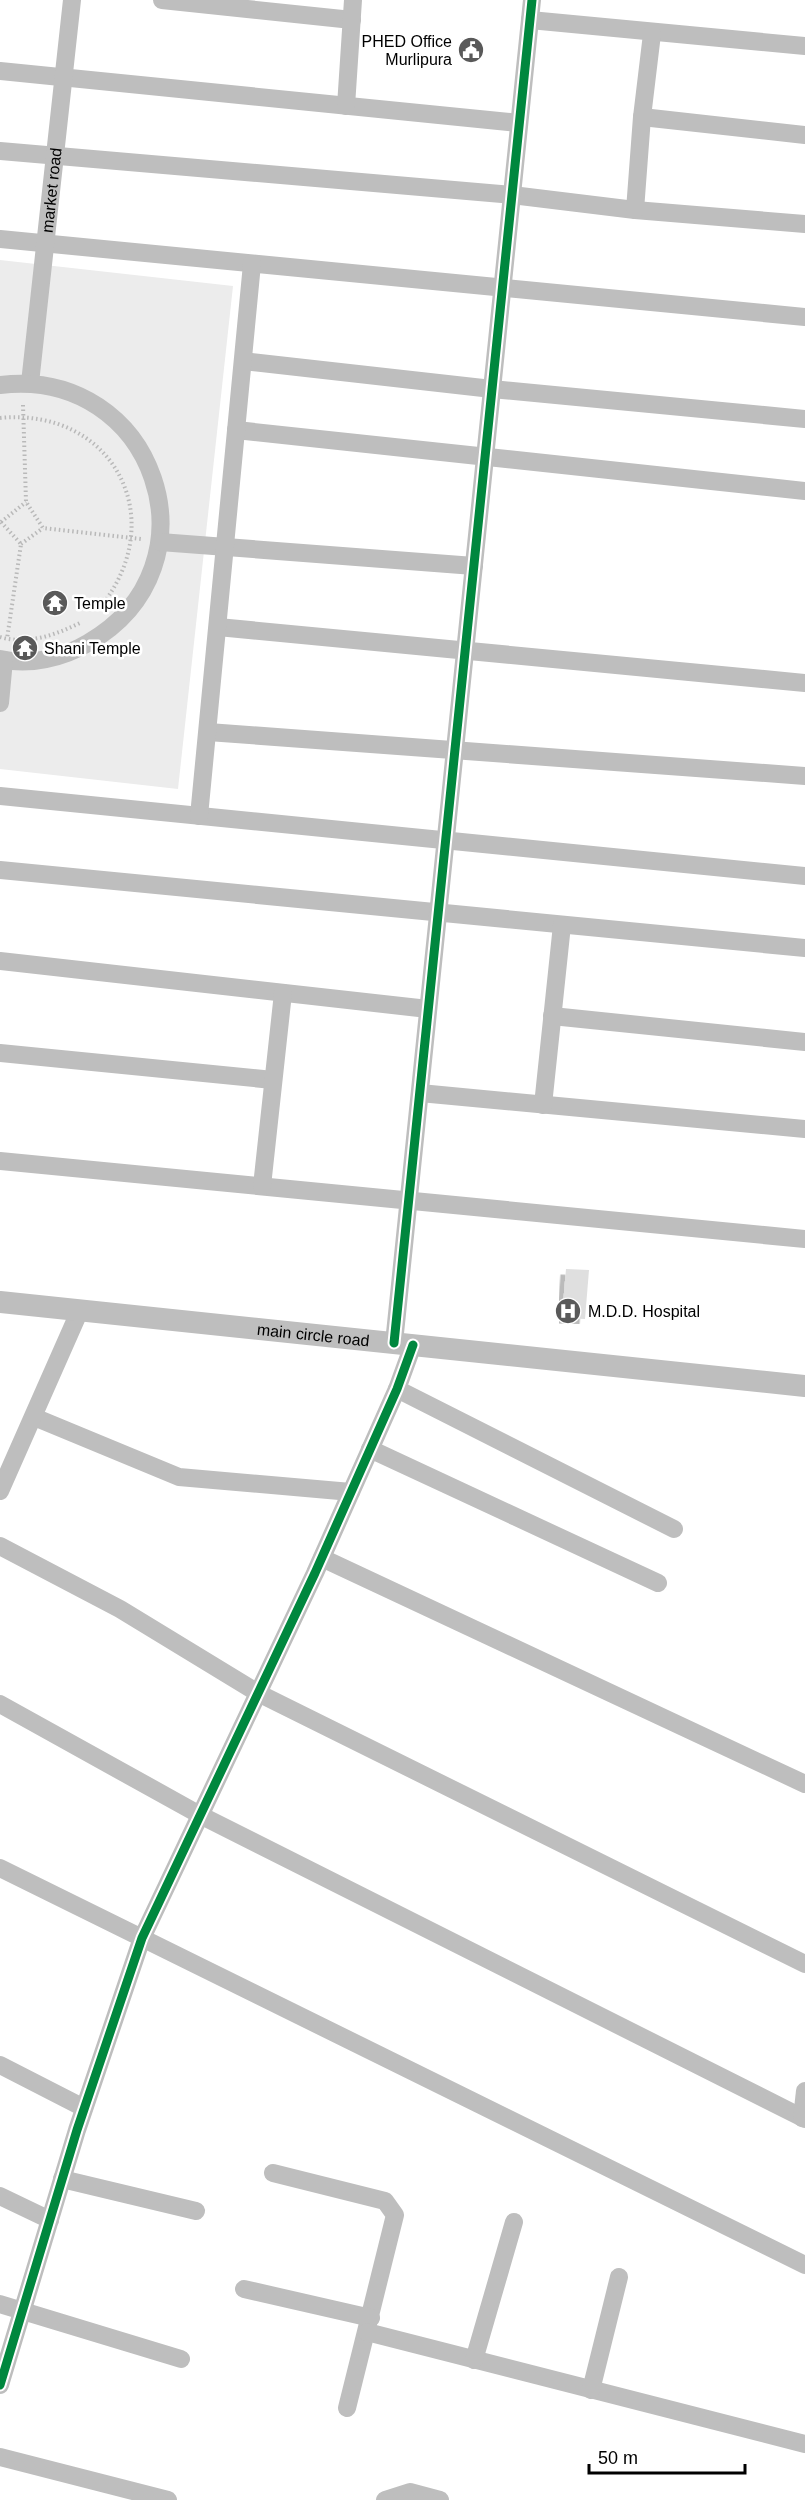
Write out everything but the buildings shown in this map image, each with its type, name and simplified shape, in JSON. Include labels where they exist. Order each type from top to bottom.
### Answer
[{"type":"street","name":"market road","points":[[26,382],[45,244],[72,0]]},
{"type":"street","points":[[162,0],[352,20]]},
{"type":"street","points":[[346,106],[353,0]]},
{"type":"street","points":[[0,2385],[84,2108],[142,1938],[322,1558],[397,1389],[404,1344],[409,1200],[532,0]]},
{"type":"street","points":[[530,20],[652,34],[805,46]]},
{"type":"street","points":[[635,210],[642,117],[652,34]]},
{"type":"street","points":[[0,71],[519,123]]},
{"type":"street","points":[[642,117],[805,135]]},
{"type":"street","points":[[0,151],[512,195],[635,210],[805,224]]},
{"type":"street","points":[[0,239],[805,317]]},
{"type":"street","points":[[199,816],[252,264]]},
{"type":"street","points":[[243,361],[492,389],[805,419]]},
{"type":"street","points":[[0,385],[26,382],[68,390],[102,408],[130,434],[149,466],[160,503],[160,542],[150,576],[131,608],[106,633],[75,651],[40,660],[2,660],[0,703]]},
{"type":"street","points":[[236,430],[805,491]]},
{"type":"street","points":[[160,542],[474,566]]},
{"type":"street","points":[[218,627],[805,683]]},
{"type":"street","points":[[207,732],[805,776]]},
{"type":"street","points":[[0,796],[805,876]]},
{"type":"street","points":[[0,870],[805,948]]},
{"type":"street","points":[[543,1105],[562,925]]},
{"type":"street","points":[[0,961],[428,1009]]},
{"type":"street","points":[[262,1186],[283,993]]},
{"type":"street","points":[[552,1016],[805,1042]]},
{"type":"street","points":[[0,1053],[273,1080]]},
{"type":"street","points":[[420,1093],[805,1129]]},
{"type":"street","points":[[0,1161],[805,1239]]},
{"type":"street","name":"main circle road","points":[[0,1302],[805,1386]]},
{"type":"street","points":[[0,1491],[80,1310]]},
{"type":"street","points":[[397,1389],[674,1529]]},
{"type":"street","points":[[34,1417],[179,1477],[351,1492]]},
{"type":"street","points":[[370,1449],[658,1583]]},
{"type":"street","points":[[0,1546],[120,1609],[258,1693],[805,1964]]},
{"type":"street","points":[[322,1558],[805,1784]]},
{"type":"street","points":[[0,1704],[200,1815],[804,2119],[805,2091]]},
{"type":"street","points":[[0,1868],[805,2265]]},
{"type":"street","points":[[0,2065],[84,2108]]},
{"type":"street","points":[[273,2173],[385,2201],[395,2215],[347,2408]]},
{"type":"street","points":[[62,2179],[196,2211]]},
{"type":"street","points":[[0,2196],[50,2220]]},
{"type":"street","points":[[474,2360],[514,2222]]},
{"type":"street","points":[[591,2390],[619,2277]]},
{"type":"street","points":[[244,2289],[369,2325],[474,2360],[805,2444]]},
{"type":"street","points":[[0,2304],[181,2359]]},
{"type":"street","points":[[0,2457],[103,2492],[168,2500]]},
{"type":"street","points":[[385,2500],[411,2492],[440,2500]]},
{"type":"path","points":[[26,382],[23,416],[26,502],[43,528]]},
{"type":"path","points":[[0,418],[23,416],[49,419],[73,429],[95,444],[125,486],[131,511],[132,538],[127,563],[101,606]]},
{"type":"path","points":[[21,544],[1,522],[26,502]]},
{"type":"path","points":[[2,660],[21,544],[43,528],[160,542]]},
{"type":"path","points":[[0,638],[33,640],[58,634],[87,617]]},
{"type":"shaded area","points":[[0,260],[233,286],[178,789],[0,769]]},
{"type":"cycle path","points":[[394,1343],[532,0]]},
{"type":"cycle path","points":[[0,2385],[77,2130],[142,1938],[315,1573],[397,1389],[413,1345]]},
{"type":"place","name":"PHED Office Murlipura","points":[[471,50]]},
{"type":"place","name":"Temple","points":[[55,603]]},
{"type":"place","name":"Shani Temple","points":[[25,648]]},
{"type":"place","name":"M.D.D. Hospital","points":[[568,1311]]}]
